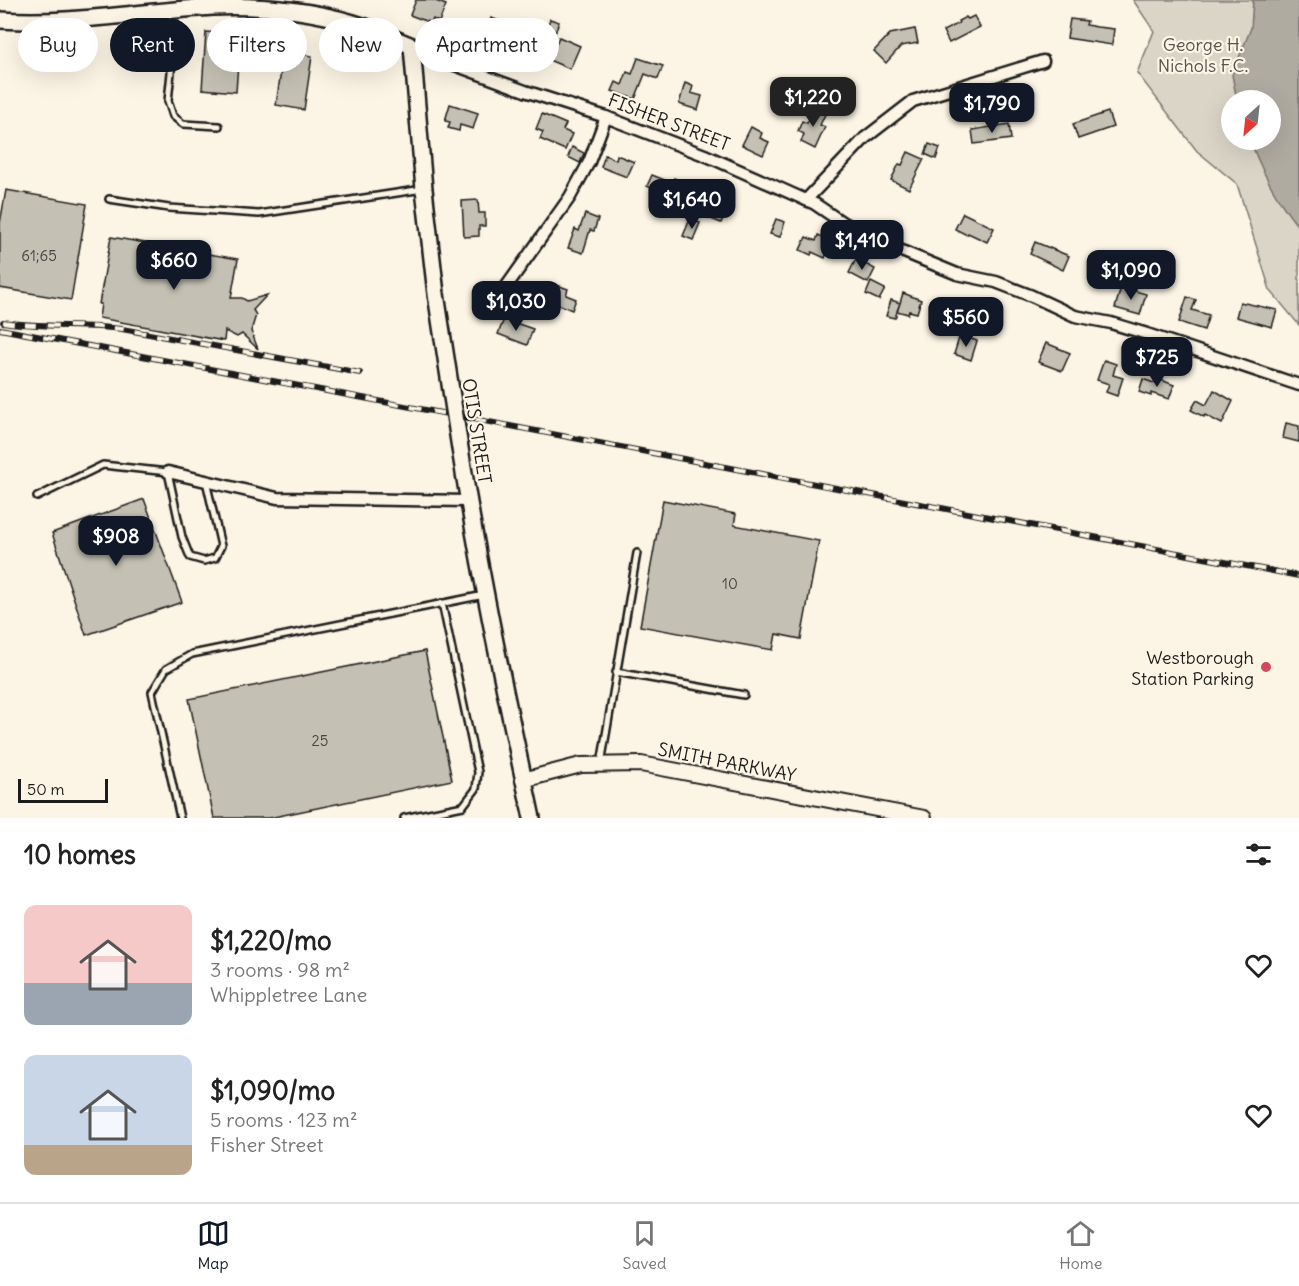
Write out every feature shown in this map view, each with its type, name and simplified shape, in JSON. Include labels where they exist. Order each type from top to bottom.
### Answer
[{"type":"main road","name":"FISHER STREET","points":[[0,20],[40,21],[173,7],[291,10],[366,27],[412,46]]},
{"type":"main road","name":"OTIS STREET","points":[[412,46],[424,189],[436,294],[468,501],[532,818]]},
{"type":"street","name":"FISHER STREET","points":[[412,46],[425,54],[525,92],[606,117],[707,156],[806,200],[843,223],[904,252],[957,274],[996,282],[1075,316],[1111,323],[1147,334],[1299,385]]},
{"type":"street","points":[[806,200],[865,138],[913,101],[1043,61]]},
{"type":"street","points":[[494,304],[570,197],[589,162],[606,117]]},
{"type":"street","points":[[168,472],[277,498],[468,501]]},
{"type":"street","name":"SMITH PARKWAY","points":[[523,780],[562,769],[601,764],[641,764],[662,766],[924,818]]},
{"type":"lane","points":[[173,7],[172,63],[168,101],[173,116],[183,124],[219,126]]},
{"type":"lane","points":[[109,199],[169,208],[259,214],[424,189]]},
{"type":"lane","points":[[38,497],[103,465],[168,472],[190,557],[204,561],[215,558],[221,546],[206,481]]},
{"type":"lane","points":[[601,764],[636,553]]},
{"type":"lane","points":[[180,818],[152,692],[166,669],[192,654],[486,594]]},
{"type":"lane","points":[[404,818],[463,806],[476,789],[478,772],[442,603]]},
{"type":"lane","points":[[616,672],[744,695]]},
{"type":"green space","name":"George H. Nichols F.C.","points":[[1133,0],[1299,0],[1299,325],[1270,290],[1237,184],[1197,151],[1137,73],[1154,31]]},
{"type":"shaded area","points":[[1253,0],[1299,0],[1299,228],[1271,186],[1254,150],[1281,150],[1281,90],[1235,90],[1232,75],[1251,28]]},
{"type":"building","points":[[416,0],[433,0],[446,5],[441,18],[418,18],[410,15]]},
{"type":"building","points":[[974,16],[980,27],[949,43],[943,31],[966,17],[968,19]]},
{"type":"building","points":[[1070,19],[1087,21],[1086,25],[1114,29],[1112,45],[1067,38]]},
{"type":"building","points":[[915,29],[918,43],[901,46],[886,63],[874,51],[890,34]]},
{"type":"building","points":[[206,32],[207,72],[237,72],[236,92],[202,89]]},
{"type":"building","points":[[559,37],[580,46],[570,69],[559,64]]},
{"type":"building","points":[[307,55],[312,56],[304,110],[276,105],[281,72],[307,72]]},
{"type":"building","points":[[638,58],[663,66],[658,79],[645,74],[635,99],[612,91],[616,82],[622,85],[627,72],[632,74]]},
{"type":"building","points":[[685,83],[693,86],[691,93],[702,96],[698,110],[679,104]]},
{"type":"building","points":[[450,104],[478,113],[473,129],[460,125],[459,131],[448,128],[450,122],[445,121]]},
{"type":"building","points":[[816,105],[827,110],[820,125],[825,127],[815,149],[801,142],[804,134],[798,131],[802,121],[807,123]]},
{"type":"building","points":[[1108,112],[1113,127],[1078,139],[1073,124]]},
{"type":"building","points":[[542,114],[566,124],[563,130],[572,134],[565,150],[540,139],[543,132],[536,129]]},
{"type":"building","points":[[1009,124],[1011,139],[974,144],[972,130]]},
{"type":"building","points":[[751,127],[762,133],[760,138],[769,142],[763,155],[742,145]]},
{"type":"building","points":[[929,144],[940,148],[936,159],[925,154]]},
{"type":"building","points":[[572,147],[584,153],[580,163],[568,157]]},
{"type":"building","points":[[908,152],[924,159],[909,189],[891,180]]},
{"type":"building","points":[[605,155],[616,160],[617,155],[634,162],[627,177],[601,167]]},
{"type":"building","points":[[652,175],[672,183],[674,178],[685,183],[678,199],[647,186]]},
{"type":"building","points":[[6,190],[87,204],[71,300],[0,288],[0,223]]},
{"type":"building","points":[[712,196],[729,204],[721,223],[704,216]]},
{"type":"building","points":[[478,200],[479,213],[485,213],[485,226],[479,226],[479,236],[464,237],[462,201]]},
{"type":"building","points":[[963,213],[994,228],[987,242],[955,229]]},
{"type":"building","points":[[585,214],[598,219],[594,231],[590,230],[583,253],[568,248],[575,229],[579,231]]},
{"type":"building","points":[[690,219],[700,223],[693,240],[683,236]]},
{"type":"building","points":[[776,219],[785,222],[780,237],[770,234]]},
{"type":"building","points":[[818,235],[832,241],[825,258],[800,250],[806,237],[816,241]]},
{"type":"building","points":[[111,237],[238,259],[231,298],[242,298],[247,301],[267,295],[253,310],[256,315],[251,331],[258,349],[242,334],[237,337],[225,331],[224,341],[99,318],[101,304],[99,304]]},
{"type":"building","points":[[1035,242],[1069,256],[1063,270],[1030,254]]},
{"type":"building","points":[[856,259],[875,269],[868,283],[849,273]]},
{"type":"building","points":[[871,282],[885,289],[879,300],[866,294]]},
{"type":"building","points":[[554,284],[568,289],[566,295],[576,299],[572,310],[548,300]]},
{"type":"building","points":[[1121,287],[1146,294],[1140,315],[1115,308]]},
{"type":"building","points":[[903,293],[921,300],[917,313],[909,311],[908,314],[897,311],[895,318],[886,316],[891,300],[900,303]]},
{"type":"building","points":[[1187,297],[1196,300],[1192,310],[1209,315],[1204,330],[1179,322]]},
{"type":"building","points":[[1240,302],[1277,310],[1272,327],[1236,317]]},
{"type":"building","points":[[956,309],[971,315],[968,322],[973,324],[967,337],[951,331],[954,324],[951,322]]},
{"type":"building","points":[[504,319],[533,329],[527,345],[498,334]]},
{"type":"building","points":[[960,335],[977,341],[971,360],[954,354]]},
{"type":"building","points":[[1046,343],[1070,353],[1062,371],[1038,362]]},
{"type":"building","points":[[1104,360],[1116,364],[1113,375],[1123,378],[1117,396],[1106,392],[1109,384],[1097,380]]},
{"type":"building","points":[[1156,378],[1174,385],[1169,399],[1139,392],[1143,379],[1154,383]]},
{"type":"building","points":[[1214,390],[1233,401],[1222,424],[1191,410],[1197,400],[1206,405]]},
{"type":"building","points":[[1286,423],[1299,426],[1299,442],[1283,438]]},
{"type":"building","points":[[144,499],[182,602],[86,635],[52,533]]},
{"type":"building","points":[[663,500],[736,514],[734,525],[819,541],[801,639],[776,634],[773,650],[640,626]]},
{"type":"building","points":[[425,651],[452,780],[269,818],[214,818],[189,699]]},
{"type":"railway","points":[[3,322],[122,329],[360,373]]},
{"type":"railway","points":[[0,329],[1299,576]]},
{"type":"place","name":"Westborough Station Parking","points":[[1266,667]]}]
